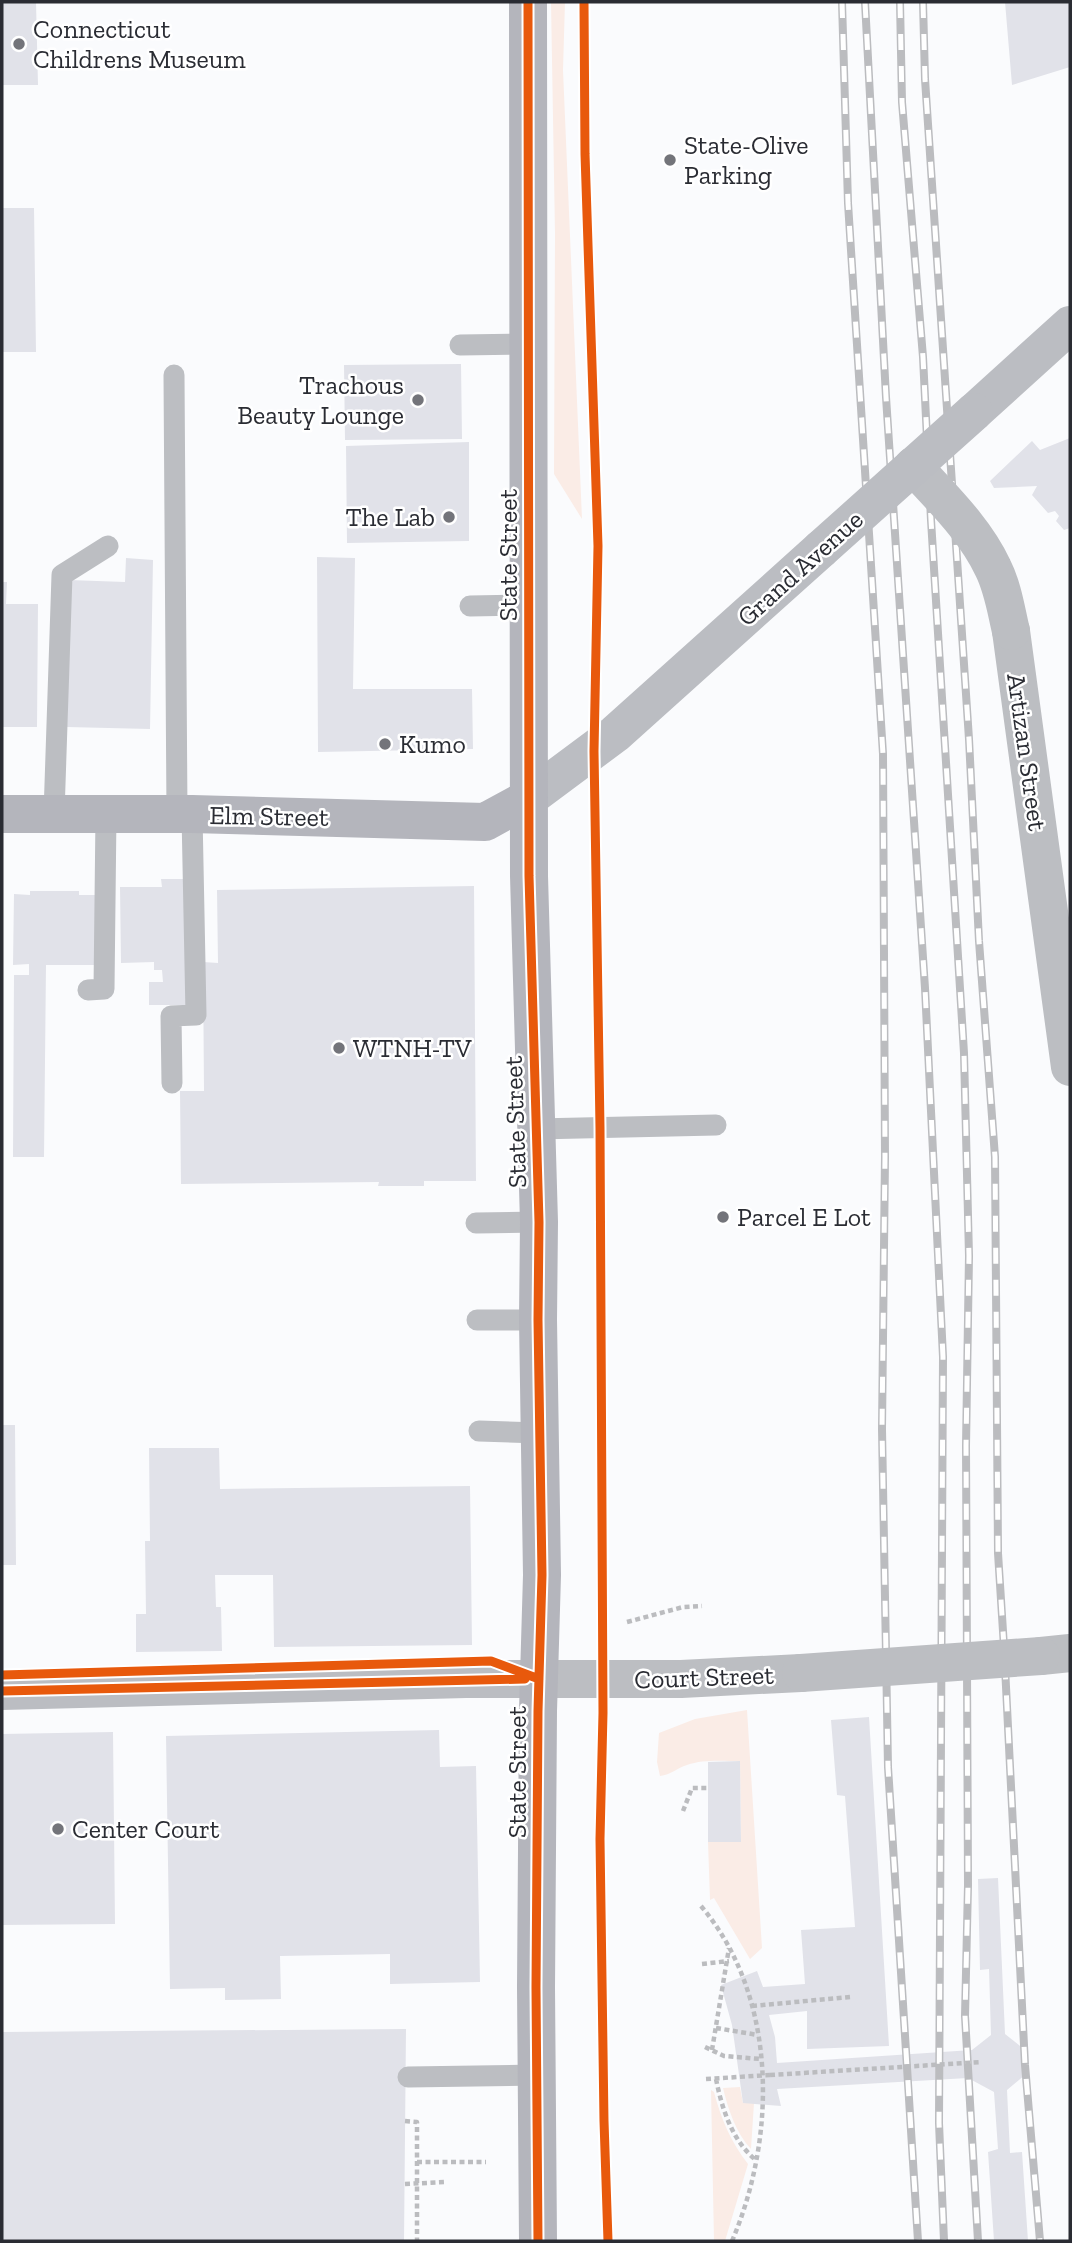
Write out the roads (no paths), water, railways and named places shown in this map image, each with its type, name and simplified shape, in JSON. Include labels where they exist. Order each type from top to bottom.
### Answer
[{"type":"main road","name":"State Street","points":[[528,2],[529,797],[539,1222],[542,1575],[539,1679],[538,2241]]},
{"type":"main road","name":"Grand Avenue","points":[[529,797],[615,734],[1068,328]]},
{"type":"main road","name":"Elm Street","points":[[2,814],[184,814],[485,822],[529,797]]},
{"type":"main road","name":"Court Street","points":[[2,1690],[479,1678],[539,1679]]},
{"type":"street","name":"Artizan Street","points":[[912,466],[954,511],[981,548],[993,568],[1003,595],[1011,631],[1070,1067]]},
{"type":"street","name":"Court Street","points":[[539,1679],[681,1679],[1056,1654]]},
{"type":"lane","points":[[460,345],[529,344]]},
{"type":"lane","points":[[172,1083],[171,1016],[196,1016],[184,814],[173,375]]},
{"type":"lane","points":[[54,814],[62,575],[108,546]]},
{"type":"lane","points":[[470,606],[529,605]]},
{"type":"lane","points":[[88,990],[104,989],[106,814]]},
{"type":"lane","points":[[536,1129],[716,1125]]},
{"type":"lane","points":[[476,1223],[539,1222]]},
{"type":"lane","points":[[477,1320],[538,1320]]},
{"type":"lane","points":[[479,1431],[539,1433]]},
{"type":"lane","points":[[408,2077],[537,2075]]},
{"type":"railway","points":[[842,2],[848,203],[883,754],[885,1157],[882,1429],[888,1767],[918,2241]]},
{"type":"railway","points":[[865,2],[886,397],[925,988],[943,1357],[939,2123],[944,2241]]},
{"type":"railway","points":[[900,2],[902,102],[923,357],[964,1053],[969,1256],[966,1446],[968,1885],[965,2016],[978,2241]]},
{"type":"railway","points":[[923,2],[925,79],[995,1157],[998,1553],[1025,2065],[1040,2241]]},
{"type":"place","name":"Connecticut Childrens Museum","points":[[19,44]]},
{"type":"place","name":"State-Olive Parking","points":[[670,160]]},
{"type":"place","name":"Trachous Beauty Lounge","points":[[418,400]]},
{"type":"place","name":"The Lab","points":[[449,517]]},
{"type":"place","name":"Kumo","points":[[385,744]]},
{"type":"place","name":"WTNH-TV","points":[[339,1048]]},
{"type":"place","name":"Parcel E Lot","points":[[723,1217]]},
{"type":"place","name":"Center Court","points":[[58,1829]]}]
